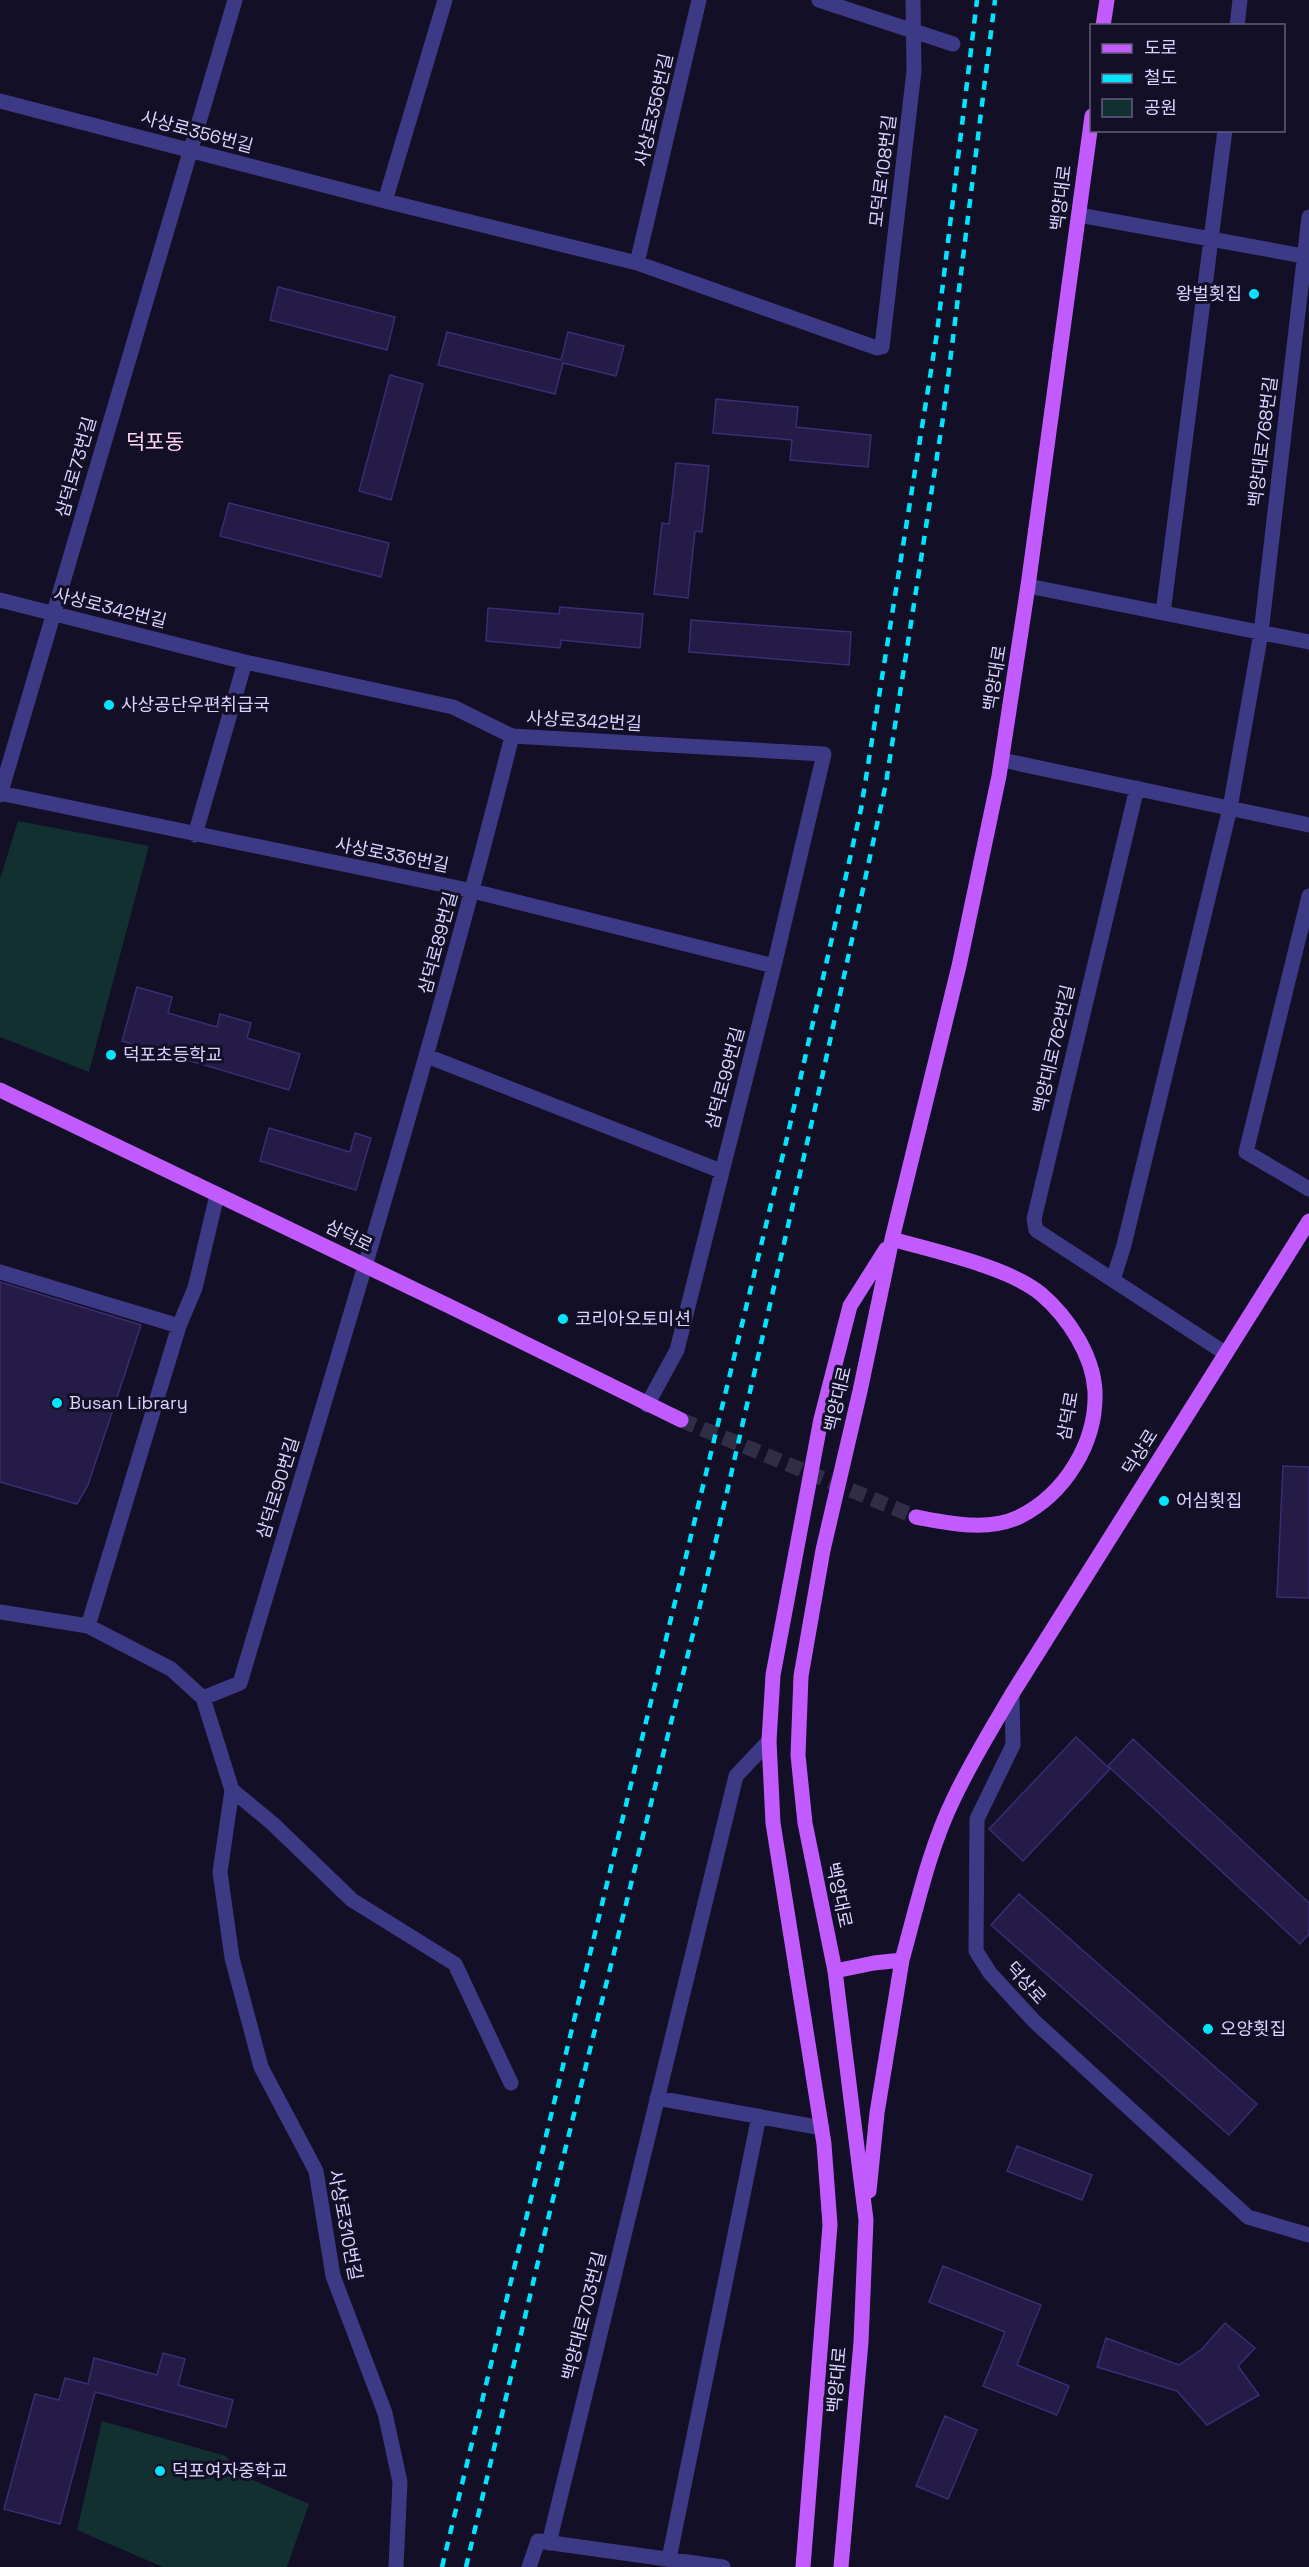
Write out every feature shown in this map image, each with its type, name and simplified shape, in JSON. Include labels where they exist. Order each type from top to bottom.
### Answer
[{"type":"main road","points":[[1103,24],[1107,0]]},
{"type":"main road","name":"백양대로","points":[[841,2567],[861,2342],[866,2220],[835,1971],[805,1823],[798,1755],[801,1676],[823,1550],[860,1392],[892,1239],[959,966],[1002,760],[1090,131]]},
{"type":"main road","name":"삼덕로","points":[[0,1090],[681,1420]]},
{"type":"main road","name":"덕상로","points":[[866,2220],[877,2113],[902,1960],[927,1867],[953,1800],[1012,1694],[1225,1353],[1307,1230]]},
{"type":"main road","name":"백양대로","points":[[803,2567],[830,2225],[822,2128],[773,1823],[769,1741],[773,1675],[821,1419],[850,1306],[892,1239]]},
{"type":"main road","name":"삼덕로","points":[[892,1239],[1010,1275],[1039,1292],[1058,1309],[1073,1331],[1088,1359],[1095,1391],[1084,1449],[1068,1478],[1047,1500],[1018,1517],[994,1524],[958,1525],[916,1517]]},
{"type":"main road","points":[[835,1971],[902,1960]]},
{"type":"street","name":"삼덕로73번길","points":[[0,794],[235,0]]},
{"type":"street","points":[[385,201],[445,0]]},
{"type":"street","name":"사상로356번길","points":[[638,263],[699,0]]},
{"type":"street","points":[[819,0],[953,44]]},
{"type":"street","name":"모덕로108번길","points":[[882,346],[915,71],[913,0]]},
{"type":"street","points":[[1237,24],[1240,0]]},
{"type":"street","name":"사상로356번길","points":[[0,101],[385,201],[638,263],[877,348],[882,346]]},
{"type":"street","points":[[1163,613],[1225,132]]},
{"type":"street","points":[[1079,215],[1307,256]]},
{"type":"street","name":"백양대로768번길","points":[[1230,808],[1261,633],[1307,256],[1309,217]]},
{"type":"street","points":[[1028,586],[1309,642]]},
{"type":"street","name":"사상로342번길","points":[[0,600],[245,662],[453,707],[512,736],[824,754]]},
{"type":"street","points":[[195,835],[245,662]]},
{"type":"street","name":"삼덕로89번길","points":[[365,1266],[473,891],[512,736]]},
{"type":"street","name":"삼덕로99번길","points":[[647,1405],[677,1350],[774,966],[824,754]]},
{"type":"street","points":[[1002,760],[1309,825]]},
{"type":"street","name":"백양대로762번길","points":[[1137,788],[1034,1219],[1036,1230],[1225,1353]]},
{"type":"street","name":"사상로336번길","points":[[0,794],[473,891],[774,966]]},
{"type":"street","points":[[1113,1280],[1124,1245],[1230,808]]},
{"type":"street","points":[[1309,896],[1246,1152],[1309,1189]]},
{"type":"street","points":[[427,1056],[721,1171]]},
{"type":"street","points":[[88,1626],[179,1326],[195,1288],[217,1195]]},
{"type":"street","name":"삼덕로90번길","points":[[203,1698],[240,1683],[365,1266]]},
{"type":"street","points":[[0,1272],[179,1326]]},
{"type":"street","points":[[0,1612],[88,1626],[171,1670],[203,1698]]},
{"type":"street","name":"덕상로","points":[[1012,1694],[1013,1745],[977,1819],[976,1952],[990,1973],[1034,2021],[1248,2217],[1309,2235]]},
{"type":"street","name":"사상로310번길","points":[[203,1698],[232,1790],[220,1872],[232,1958],[261,2067],[316,2171],[333,2276],[385,2413],[400,2482],[396,2567]]},
{"type":"street","points":[[769,1741],[736,1776],[657,2098],[822,2128]]},
{"type":"street","points":[[232,1790],[272,1823],[352,1900],[455,1964],[511,2083]]},
{"type":"street","name":"백양대로703번길","points":[[549,2543],[657,2098]]},
{"type":"street","points":[[669,2559],[759,2116]]},
{"type":"street","points":[[530,2567],[538,2541],[723,2567]]},
{"type":"green space","points":[[18,821],[149,846],[89,1072],[0,1037],[0,879]]},
{"type":"green space","points":[[102,2421],[226,2456],[241,2475],[309,2504],[287,2567],[163,2567],[77,2530]]},
{"type":"building","points":[[278,287],[395,317],[387,350],[270,320]]},
{"type":"building","points":[[447,332],[561,360],[568,332],[624,346],[616,376],[563,363],[555,394],[438,365]]},
{"type":"building","points":[[390,375],[423,384],[391,500],[359,491]]},
{"type":"building","points":[[716,399],[798,407],[796,427],[871,435],[868,467],[790,460],[792,440],[713,433]]},
{"type":"building","points":[[676,463],[709,466],[702,532],[695,531],[688,598],[654,594],[662,523],[669,524]]},
{"type":"building","points":[[229,503],[389,543],[381,577],[220,536]]},
{"type":"building","points":[[560,607],[643,614],[640,648],[561,640],[560,648],[486,641],[488,608],[559,614]]},
{"type":"building","points":[[691,620],[851,632],[849,665],[689,652]]},
{"type":"building","points":[[137,987],[172,997],[168,1013],[217,1027],[220,1014],[251,1023],[247,1038],[300,1054],[289,1090],[122,1041]]},
{"type":"building","points":[[269,1128],[350,1152],[355,1133],[371,1138],[356,1190],[260,1161]]},
{"type":"building","name":"Busan Library","points":[[0,1282],[141,1325],[88,1485],[77,1504],[0,1482]]},
{"type":"building","points":[[1283,1466],[1309,1467],[1309,1598],[1277,1597]]},
{"type":"building","points":[[1076,1737],[1110,1769],[1023,1861],[989,1829]]},
{"type":"building","points":[[1133,1739],[1309,1903],[1309,1934],[1300,1944],[1108,1766]]},
{"type":"building","points":[[1019,1894],[1257,2104],[1229,2135],[991,1925]]},
{"type":"building","points":[[1017,2146],[1092,2175],[1082,2200],[1007,2171]]},
{"type":"building","points":[[943,2266],[1041,2305],[1017,2365],[1069,2386],[1057,2415],[983,2386],[1005,2332],[929,2302]]},
{"type":"building","points":[[1225,2323],[1255,2348],[1238,2366],[1259,2395],[1207,2425],[1177,2391],[1097,2367],[1106,2338],[1179,2365],[1202,2349]]},
{"type":"building","points":[[163,2353],[185,2359],[178,2385],[233,2400],[226,2427],[95,2392],[60,2524],[4,2509],[35,2394],[59,2400],[65,2378],[88,2384],[94,2358],[157,2375]]},
{"type":"building","points":[[945,2416],[977,2430],[948,2499],[916,2486]]},
{"type":"tunnel","points":[[681,1420],[916,1517]]},
{"type":"railway","points":[[442,2567],[787,1138],[861,809],[937,333],[977,0]]},
{"type":"railway","points":[[466,2567],[550,2211],[713,1553],[821,1082],[886,783],[943,418],[995,0]]},
{"type":"place","name":"왕벌횟집","points":[[1254,294]]},
{"type":"place","name":"사상공단우편취급국","points":[[109,705]]},
{"type":"place","name":"덕포초등학교","points":[[111,1055]]},
{"type":"place","name":"코리아오토미션","points":[[563,1319]]},
{"type":"place","name":"Busan Library","points":[[57,1403]]},
{"type":"place","name":"어심횟집","points":[[1164,1501]]},
{"type":"place","name":"오양횟집","points":[[1208,2029]]},
{"type":"place","name":"덕포여자중학교","points":[[160,2471]]},
{"type":"district","name":"덕포동","points":[[155,442]]}]
